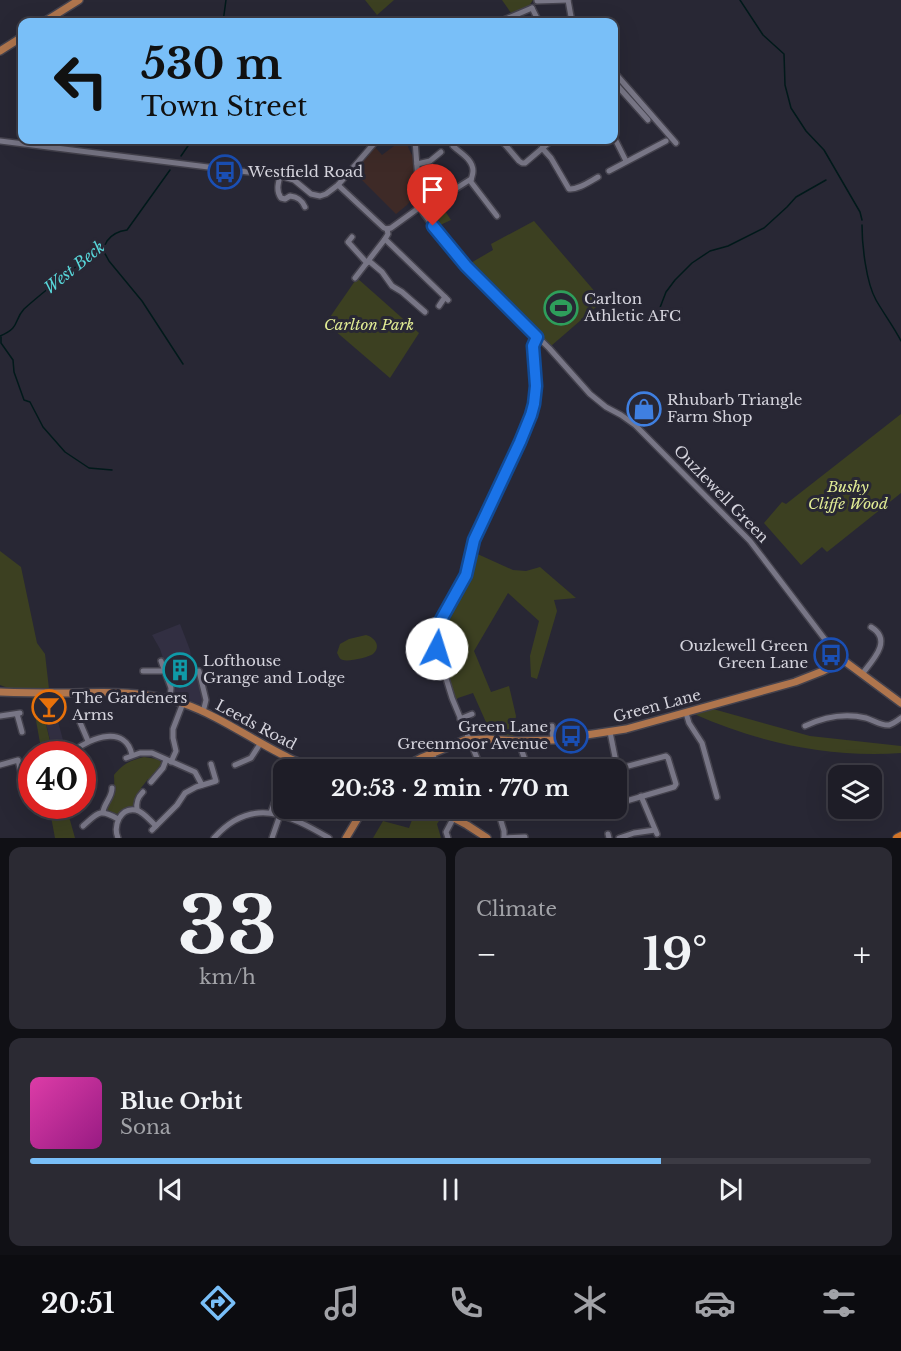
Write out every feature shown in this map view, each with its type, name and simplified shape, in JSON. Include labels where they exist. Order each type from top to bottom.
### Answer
[{"type":"main road","points":[[50,18],[79,0]]},
{"type":"main road","points":[[0,51],[18,40]]},
{"type":"main road","name":"Ouzlewell Green","points":[[843,660],[901,703]]},
{"type":"main road","name":"Green Lane","points":[[420,759],[469,740],[553,740],[643,725],[795,682],[822,672],[843,660]]},
{"type":"main road","name":"Leeds Road","points":[[0,692],[121,692],[170,699],[203,712],[290,759]]},
{"type":"main road","points":[[346,838],[357,819]]},
{"type":"main road","points":[[457,819],[487,838]]},
{"type":"street","points":[[508,18],[532,8],[537,1],[569,0],[571,18]]},
{"type":"street","points":[[532,8],[537,18]]},
{"type":"street","points":[[618,77],[676,143]]},
{"type":"street","points":[[620,88],[648,120]]},
{"type":"street","points":[[0,141],[18,143]]},
{"type":"street","points":[[609,171],[666,141]]},
{"type":"street","points":[[24,144],[280,176],[294,180],[311,194],[320,196],[338,185],[374,144]]},
{"type":"street","points":[[415,144],[421,208]]},
{"type":"street","points":[[451,144],[470,162],[473,171],[471,179],[473,185],[497,216]]},
{"type":"street","points":[[504,144],[522,163],[525,163],[547,144]]},
{"type":"street","points":[[618,144],[626,161]]},
{"type":"street","points":[[542,148],[551,158],[569,189],[572,190],[598,177]]},
{"type":"street","points":[[417,164],[430,161],[441,152]]},
{"type":"street","points":[[280,176],[278,187],[281,198],[296,197],[303,202],[305,207]]},
{"type":"street","points":[[387,229],[471,179]]},
{"type":"street","points":[[338,185],[387,229]]},
{"type":"street","name":"Ouzlewell Green","points":[[421,208],[466,266],[590,394],[635,425],[750,541],[843,660]]},
{"type":"street","points":[[355,278],[385,239],[388,234],[387,229]]},
{"type":"street","points":[[352,237],[348,242],[382,272],[392,286],[402,292],[416,309],[425,312]]},
{"type":"street","points":[[385,239],[447,298],[439,306]]},
{"type":"street","points":[[477,759],[442,668],[435,635],[440,620],[466,575],[474,540],[531,415],[536,386],[533,346],[537,337]]},
{"type":"street","points":[[862,674],[880,649],[881,636],[871,627]]},
{"type":"street","points":[[161,661],[171,688],[170,699]]},
{"type":"street","points":[[142,671],[164,670]]},
{"type":"street","points":[[199,671],[206,700],[203,712]]},
{"type":"street","points":[[151,782],[176,751],[173,729],[183,704]]},
{"type":"street","points":[[688,712],[689,723],[700,739],[717,797]]},
{"type":"street","points":[[0,716],[19,714],[22,732]]},
{"type":"street","points":[[460,718],[472,714]]},
{"type":"street","points":[[805,726],[830,718],[853,716],[890,725],[901,718]]},
{"type":"street","points":[[86,717],[79,720],[88,741],[106,737],[120,738],[129,745],[129,757],[152,753],[195,772],[202,785]]},
{"type":"street","points":[[552,726],[553,740]]},
{"type":"street","points":[[610,732],[615,759]]},
{"type":"street","points":[[518,741],[525,759]]},
{"type":"street","points":[[235,765],[251,758],[260,744]]},
{"type":"street","points":[[432,753],[434,759]]},
{"type":"street","points":[[627,766],[666,756],[676,784],[674,787],[627,801]]},
{"type":"street","points":[[0,765],[18,760]]},
{"type":"street","points":[[118,838],[116,829],[118,819],[126,812],[137,810],[146,816],[154,828],[177,805],[185,793],[216,781],[211,764]]},
{"type":"street","points":[[103,812],[111,797],[112,788]]},
{"type":"street","points":[[137,810],[136,804],[143,792]]},
{"type":"street","points":[[619,838],[634,833],[656,832],[641,796]]},
{"type":"street","points":[[270,812],[273,804]]},
{"type":"street","points":[[83,826],[103,812],[118,819]]},
{"type":"street","points":[[214,838],[224,828],[242,818],[261,812],[273,813]]},
{"type":"street","points":[[272,838],[279,819]]},
{"type":"street","points":[[291,819],[328,838]]},
{"type":"street","points":[[448,838],[446,831],[453,819]]},
{"type":"street","points":[[500,819],[504,838],[525,837]]},
{"type":"shaded area","points":[[397,144],[408,144],[413,157],[415,188],[412,199],[396,214],[353,171],[375,147],[382,155]]},
{"type":"shaded area","points":[[180,624],[190,650],[192,664],[198,673],[204,701],[202,705],[175,695],[160,649],[152,635]]},
{"type":"shaded area","points":[[40,699],[66,699],[68,710],[56,714],[63,740],[50,741]]},
{"type":"green space","points":[[365,0],[394,0],[377,15]]},
{"type":"green space","points":[[502,0],[533,0],[529,6],[511,13]]},
{"type":"green space","points":[[439,202],[451,220],[438,226],[428,212]]},
{"type":"green space","points":[[534,221],[603,301],[551,346],[469,264],[493,250],[491,244]]},
{"type":"green space","name":"Carlton Park","points":[[357,278],[419,333],[390,378],[326,323]]},
{"type":"green space","name":"Bushy Cliffe Wood","points":[[901,414],[901,493],[827,552],[822,547],[801,565],[764,523],[782,502],[786,504]]},
{"type":"green space","points":[[0,551],[21,567],[37,643],[45,654],[49,689],[8,688],[0,685]]},
{"type":"green space","points":[[473,552],[513,570],[526,571],[540,567],[576,598],[554,600],[557,611],[537,679],[531,677],[530,656],[539,621],[508,593],[474,651],[491,692],[509,686],[516,716],[513,737],[488,736],[489,729],[473,693],[456,700],[437,639],[444,616],[468,577]]},
{"type":"green space","points":[[366,635],[376,642],[377,648],[373,654],[350,660],[340,658],[337,653],[340,644]]},
{"type":"green space","points":[[829,648],[838,660],[823,668],[816,659]]},
{"type":"green space","points":[[32,698],[40,699],[50,741],[40,741]]},
{"type":"green space","points":[[713,709],[810,736],[901,746],[901,753],[821,751],[744,733],[694,714]]},
{"type":"green space","points":[[144,757],[157,759],[163,763],[161,769],[152,779],[148,779],[135,797],[135,808],[125,809],[117,814],[105,809],[113,793],[114,775],[127,763]]},
{"type":"green space","points":[[51,819],[70,819],[75,838],[55,838]]},
{"type":"green space","points":[[412,819],[435,819],[439,821],[437,824],[441,838],[373,838],[383,821],[409,828]]},
{"type":"waterway","name":"West Beck","points":[[224,18],[226,0]]},
{"type":"waterway","points":[[740,0],[763,35],[784,54],[785,85],[791,108],[806,131],[824,150],[860,212],[862,220]]},
{"type":"waterway","name":"West Beck","points":[[181,156],[189,144]]},
{"type":"waterway","name":"West Beck","points":[[0,336],[14,327],[24,309],[39,296],[104,247],[113,235],[127,230],[170,170]]},
{"type":"waterway","points":[[656,318],[666,292],[692,263],[710,251],[728,246],[764,228],[796,197],[826,180]]},
{"type":"waterway","points":[[862,225],[865,263],[870,284],[876,300],[901,341]]},
{"type":"waterway","points":[[103,250],[109,261],[142,301],[183,364]]},
{"type":"waterway","points":[[1,337],[1,343],[13,360],[14,372],[24,400],[30,402],[43,427],[65,452],[89,468],[112,470]]},
{"type":"place","name":"Westfield Road","points":[[225,172]]},
{"type":"place","name":"Carlton Athletic AFC","points":[[561,308]]},
{"type":"place","name":"Rhubarb Triangle Farm Shop","points":[[644,409]]},
{"type":"place","name":"Ouzlewell Green Green Lane","points":[[831,655]]},
{"type":"place","name":"Lofthouse Grange and Lodge","points":[[180,670]]},
{"type":"place","name":"The Gardeners Arms","points":[[49,707]]},
{"type":"place","name":"Green Lane Greenmoor Avenue","points":[[571,736]]},
{"type":"route","points":[[433,226],[466,266],[537,337],[533,346],[536,386],[531,415],[474,540],[466,575],[437,627],[435,643],[437,649]]}]
